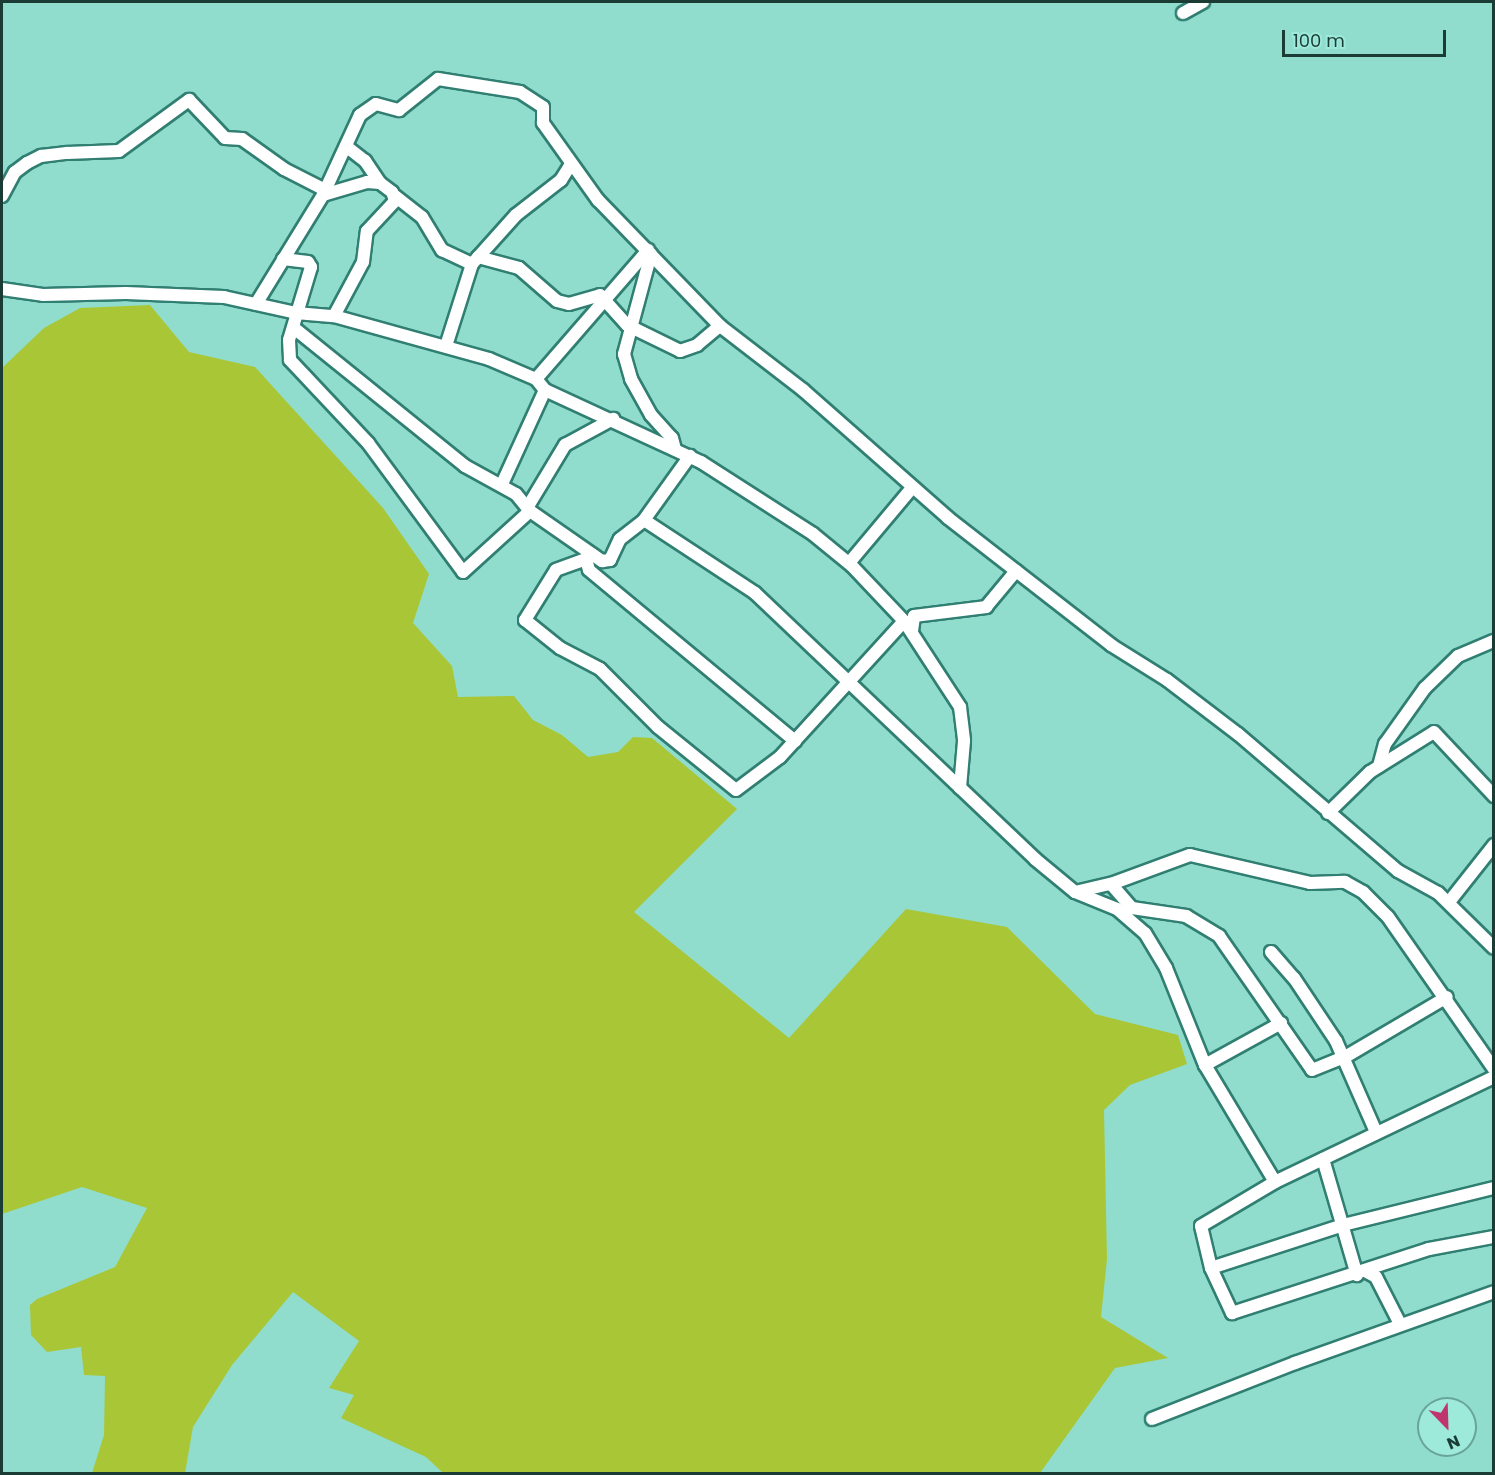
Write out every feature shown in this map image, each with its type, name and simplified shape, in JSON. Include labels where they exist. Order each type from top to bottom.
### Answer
[{"type":"street","points":[[1185,2],[1183,13],[1203,2]]},
{"type":"street","points":[[256,304],[324,193],[357,119],[374,105],[399,110],[438,79],[520,92],[543,107],[543,123],[598,200],[720,326],[803,390],[912,488],[1016,571],[1110,645],[1167,680],[1238,734],[1398,871],[1449,902],[1494,948]]},
{"type":"street","points":[[2,196],[15,172],[41,156],[120,151],[189,100],[225,138],[242,139],[284,169],[324,193],[367,182],[380,183]]},
{"type":"street","points":[[346,146],[365,161],[380,183],[422,217],[442,250],[475,260],[519,268],[557,301],[569,304],[594,296],[605,298],[632,327],[680,351],[697,345],[720,326]]},
{"type":"street","points":[[446,346],[475,260],[524,207],[561,180],[571,164]]},
{"type":"street","points":[[334,316],[363,262],[367,231],[394,196]]},
{"type":"street","points":[[536,379],[605,298],[649,252]]},
{"type":"street","points":[[649,252],[624,354],[631,379],[651,415],[672,438],[675,448]]},
{"type":"street","points":[[283,259],[310,264],[289,340],[290,360],[368,443],[463,572],[529,510],[565,445],[613,419]]},
{"type":"street","points":[[2,289],[42,295],[174,293],[256,304],[296,313],[334,316],[446,346],[536,379],[545,390],[675,448],[760,498],[849,563],[908,626],[960,707],[964,741],[960,789]]},
{"type":"street","points":[[294,328],[465,466],[502,484],[529,510],[590,557],[606,562],[610,560],[620,539],[644,520],[690,456]]},
{"type":"street","points":[[502,484],[545,390]]},
{"type":"street","points":[[849,563],[912,488]]},
{"type":"street","points":[[644,520],[755,593],[1006,834],[1075,892],[1117,909],[1146,933],[1166,968],[1204,1065],[1275,1182]]},
{"type":"street","points":[[590,557],[556,570],[525,620],[560,648],[600,669],[658,727],[736,790],[795,741],[849,683],[908,626],[914,616],[986,607],[1016,571]]},
{"type":"street","points":[[590,557],[589,570],[795,741]]},
{"type":"street","points":[[1379,766],[1391,734],[1425,688],[1458,656],[1494,641]]},
{"type":"street","points":[[1328,813],[1379,766],[1415,742],[1438,733],[1494,796]]},
{"type":"street","points":[[1391,734],[1398,742],[1415,742]]},
{"type":"street","points":[[1449,902],[1494,845]]},
{"type":"street","points":[[1075,892],[1111,884],[1190,855],[1310,883],[1345,882],[1363,892],[1388,917],[1447,997],[1494,1069]]},
{"type":"street","points":[[1111,884],[1132,908],[1186,916],[1219,936],[1312,1070],[1345,1057],[1447,997]]},
{"type":"street","points":[[1270,952],[1303,991],[1345,1057],[1376,1132]]},
{"type":"street","points":[[1204,1065],[1281,1023]]},
{"type":"street","points":[[1494,1077],[1275,1182],[1201,1226],[1212,1268],[1232,1313],[1362,1274],[1430,1249],[1494,1237]]},
{"type":"street","points":[[1323,1159],[1343,1225],[1362,1274]]},
{"type":"street","points":[[1212,1268],[1343,1225],[1494,1188]]},
{"type":"street","points":[[1362,1274],[1376,1276],[1400,1324]]},
{"type":"street","points":[[1152,1419],[1400,1324],[1494,1292]]},
{"type":"green space","points":[[150,305],[189,352],[255,367],[383,508],[429,574],[413,623],[452,666],[458,697],[514,696],[533,720],[562,735],[588,757],[618,752],[633,737],[652,738],[737,809],[634,912],[789,1038],[906,909],[1007,927],[1095,1014],[1178,1035],[1187,1064],[1130,1085],[1104,1110],[1107,1259],[1101,1317],[1168,1358],[1115,1368],[1040,1473],[443,1473],[426,1457],[341,1418],[354,1395],[329,1388],[359,1341],[293,1292],[232,1365],[193,1427],[185,1473],[92,1473],[104,1435],[105,1376],[84,1375],[81,1347],[47,1352],[31,1335],[30,1305],[37,1299],[115,1267],[147,1208],[82,1187],[2,1214],[2,368],[44,328],[80,308]]}]
